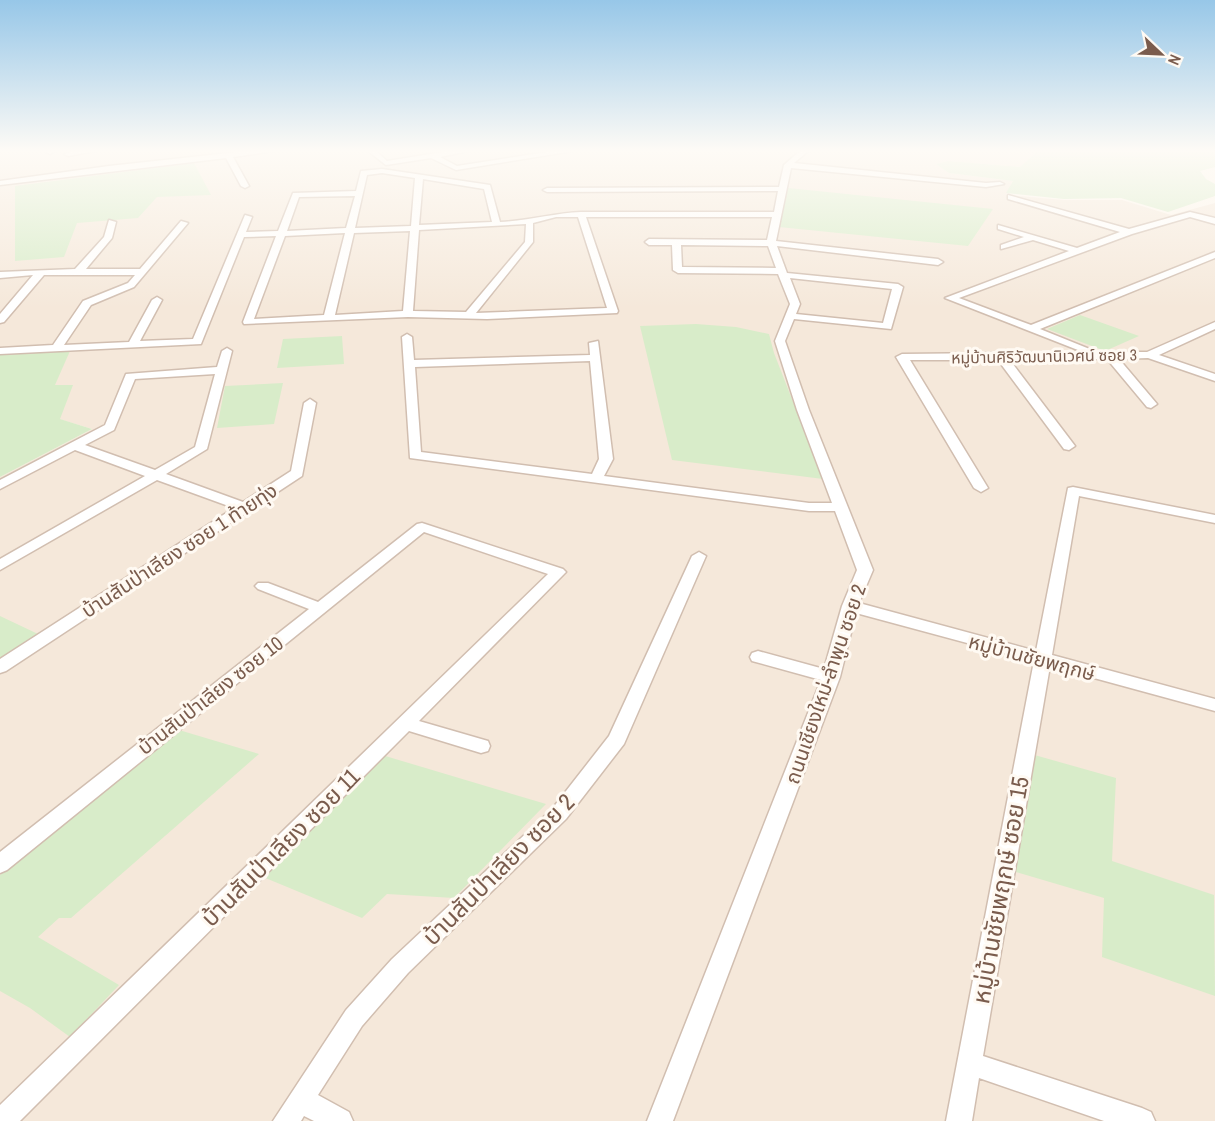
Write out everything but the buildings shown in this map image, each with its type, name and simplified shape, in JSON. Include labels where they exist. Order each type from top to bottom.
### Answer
[{"type":"street","points":[[293,203],[248,322],[408,314],[468,316],[613,311],[581,214]]},
{"type":"street","points":[[329,317],[356,203]]},
{"type":"street","points":[[408,314],[417,203]]},
{"type":"street","points":[[492,203],[497,225]]},
{"type":"street","points":[[771,243],[779,203]]},
{"type":"street","points":[[1032,203],[1129,232]]},
{"type":"street","points":[[241,235],[497,225],[528,222],[556,215],[581,214],[777,215]]},
{"type":"street","points":[[1151,404],[1103,354],[950,298],[1074,250],[1190,214],[1215,221]]},
{"type":"street","points":[[0,351],[197,342],[248,217]]},
{"type":"street","points":[[78,272],[108,238],[112,222]]},
{"type":"street","points":[[468,316],[529,242],[531,225],[528,222]]},
{"type":"street","points":[[56,349],[87,303],[131,285],[184,223]]},
{"type":"street","points":[[1001,228],[1074,250]]},
{"type":"street","points":[[1004,248],[1032,237]]},
{"type":"street","points":[[649,242],[771,243],[938,262]]},
{"type":"street","points":[[676,242],[678,270],[782,273],[898,287],[887,327],[791,316]]},
{"type":"street","name":"ถนนเชียงใหม่-ลำพูน ซอย 2","points":[[660,1121],[831,677],[850,606],[865,570],[780,341],[784,326],[795,304],[771,243]]},
{"type":"street","points":[[1033,328],[1215,255]]},
{"type":"street","points":[[0,320],[41,272]]},
{"type":"street","points":[[0,275],[41,272],[143,272]]},
{"type":"street","points":[[133,345],[158,300]]},
{"type":"street","name":"หมู่บ้านศิริวัฒนานิเวศน์ ซอย 3","points":[[981,488],[902,357],[1149,355],[1215,325]]},
{"type":"street","points":[[407,337],[415,455],[809,507],[840,507]]},
{"type":"street","points":[[594,343],[606,459],[596,479]]},
{"type":"street","points":[[0,565],[201,449],[227,351]]},
{"type":"street","points":[[1149,355],[1215,378]]},
{"type":"street","points":[[1000,356],[1069,446]]},
{"type":"street","points":[[409,364],[595,358]]},
{"type":"street","points":[[0,485],[110,427],[130,376],[222,370]]},
{"type":"street","name":"บ้านสันป่าเลียง ซอย 1 ท้ายทุ่ง","points":[[0,667],[297,473],[310,403]]},
{"type":"street","points":[[75,446],[244,507]]},
{"type":"street","name":"หมู่บ้านชัยพฤกษ์ ซอย 15","points":[[959,1121],[1072,491],[1215,519]]},
{"type":"street","name":"บ้านสันป่าเลียง ซอย 10","points":[[0,864],[422,527],[558,572]]},
{"type":"street","name":"บ้านสันป่าเลียง ซอย 2","points":[[286,1121],[362,1009],[400,966],[559,814],[617,739],[699,556]]},
{"type":"street","name":"บ้านสันป่าเลียง ซอย 11","points":[[2,1121],[558,572]]},
{"type":"street","points":[[263,586],[320,608]]},
{"type":"street","name":"หมู่บ้านชัยพฤกษ์","points":[[850,606],[1042,660],[1215,705]]},
{"type":"street","points":[[758,657],[831,677]]},
{"type":"street","points":[[405,723],[481,746]]},
{"type":"street","points":[[969,1063],[1142,1121]]},
{"type":"street","points":[[300,1100],[340,1121]]},
{"type":"shaded area","points":[[0,203],[1133,203],[1171,215],[1215,203],[1215,1121],[0,1121],[0,477],[92,429],[59,419],[72,385],[54,386],[69,352],[0,354]]},
{"type":"green space","points":[[15,203],[151,203],[138,218],[77,223],[64,257],[15,261]]},
{"type":"green space","points":[[784,203],[937,203],[993,209],[968,246],[779,227]]},
{"type":"green space","points":[[1139,203],[1194,203],[1168,212]]},
{"type":"green space","points":[[1080,315],[1139,336],[1105,351],[1047,329]]},
{"type":"green space","points":[[696,324],[736,327],[769,334],[774,353],[823,479],[672,460],[640,326]]},
{"type":"green space","points":[[342,336],[344,364],[277,368],[283,339]]},
{"type":"green space","points":[[70,351],[55,385],[73,385],[60,419],[92,429],[0,477],[0,354]]},
{"type":"green space","points":[[283,383],[274,424],[217,428],[225,386]]},
{"type":"green space","points":[[0,616],[38,634],[0,658]]},
{"type":"green space","points":[[179,730],[259,754],[71,918],[59,918],[38,937],[119,985],[70,1037],[30,1008],[0,991],[0,875]]},
{"type":"green space","points":[[1031,754],[1116,778],[1112,861],[1214,895],[1215,996],[1102,957],[1104,898],[1009,870]]},
{"type":"green space","points":[[382,755],[546,804],[454,898],[387,894],[362,918],[263,877]]}]
